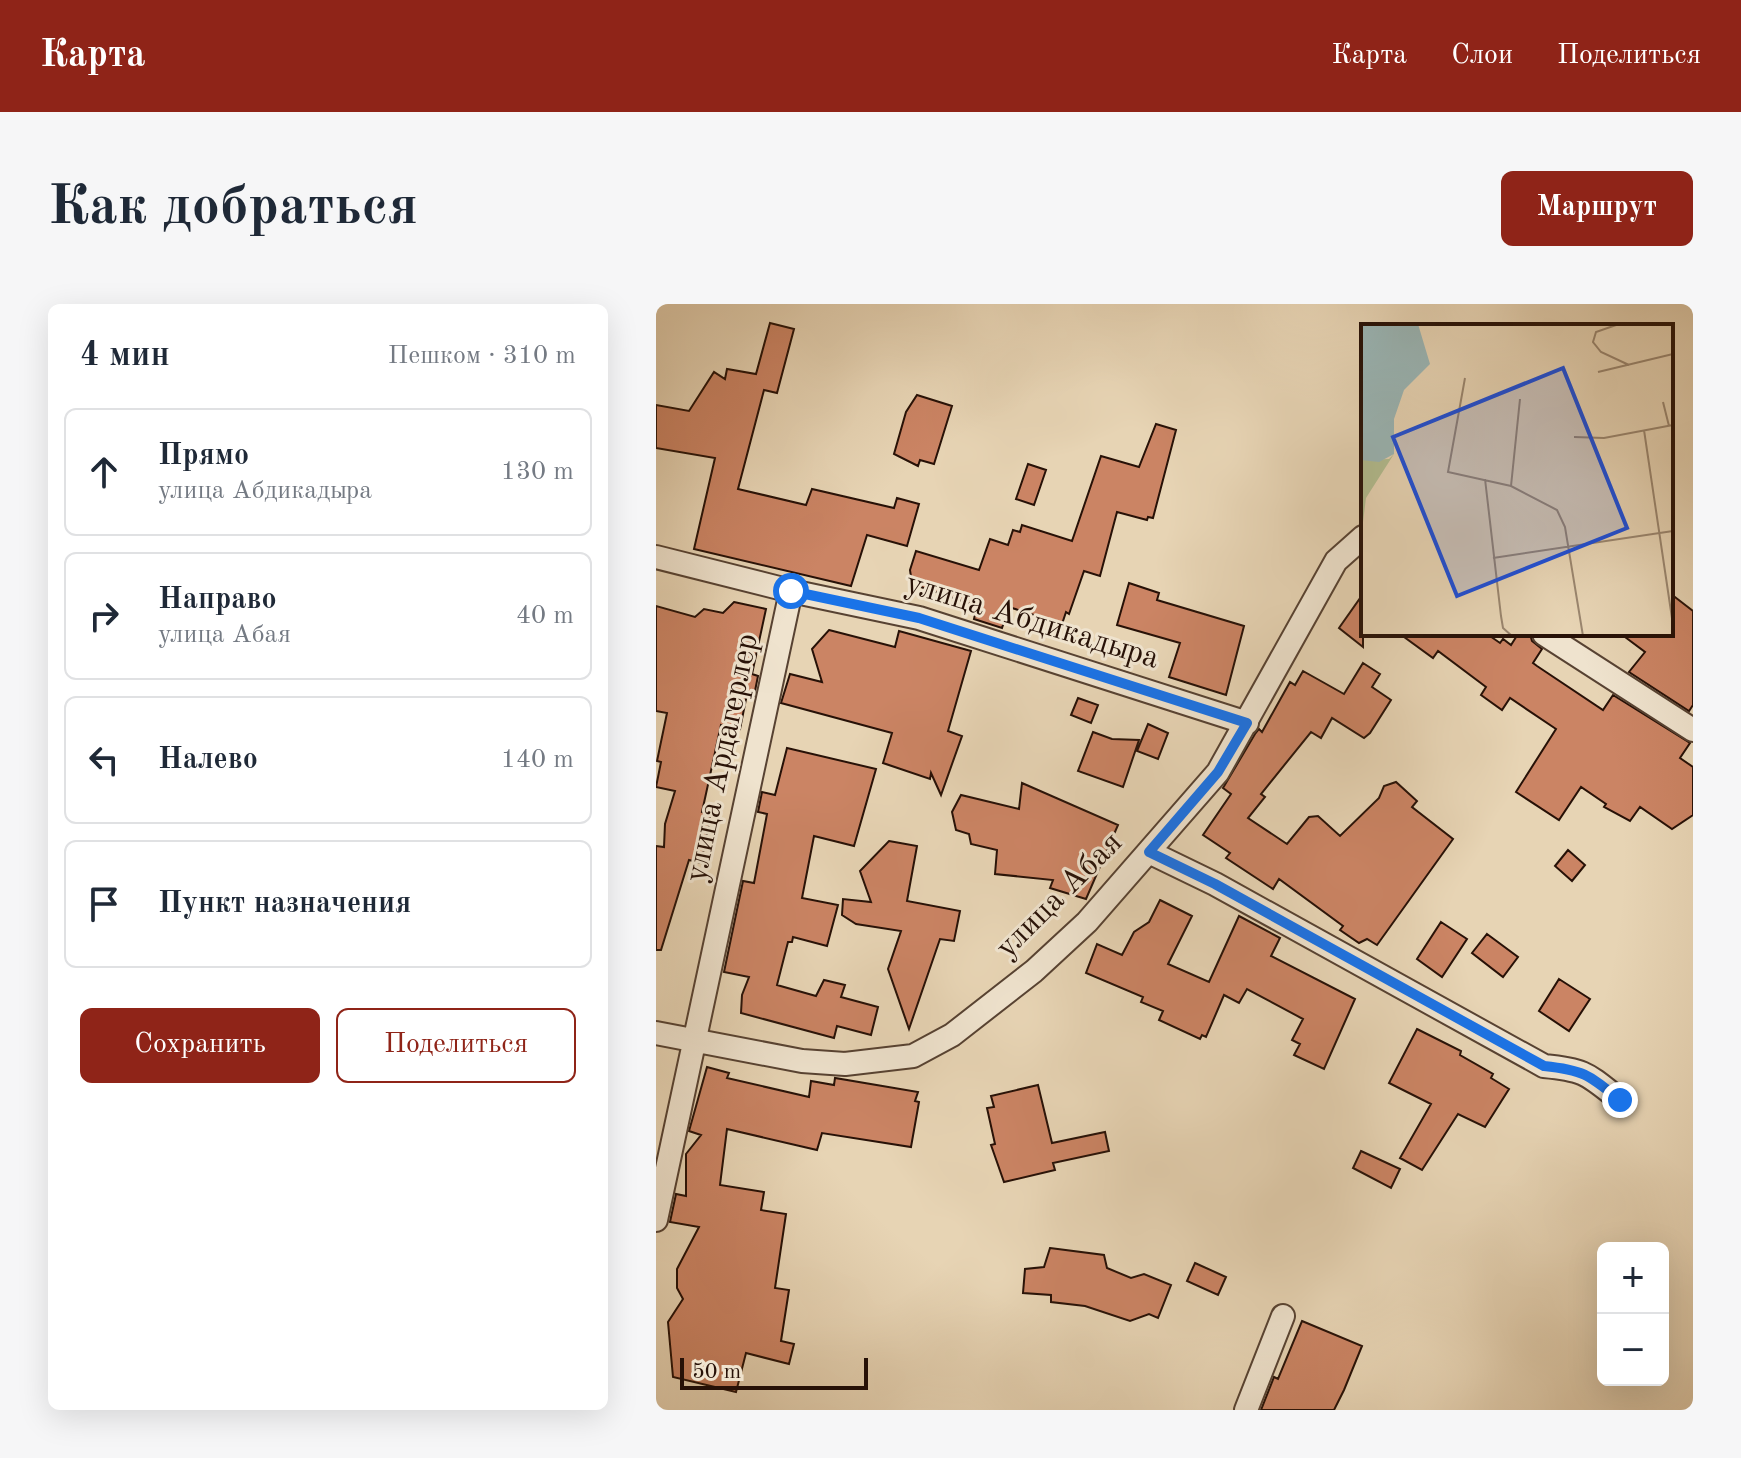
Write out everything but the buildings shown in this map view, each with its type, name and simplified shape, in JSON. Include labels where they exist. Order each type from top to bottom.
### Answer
[{"type":"street","name":"улица Абая","points":[[656,1033],[816,1062],[845,1064],[913,1056],[952,1035],[1034,971],[1087,922],[1218,772],[1336,561],[1361,539]]},
{"type":"street","name":"улица Абдикадыра","points":[[656,557],[791,591],[919,618],[1247,723]]},
{"type":"street","name":"улица Ардагерлер","points":[[656,1220],[791,591]]},
{"type":"street","points":[[1547,636],[1693,730]]},
{"type":"street","points":[[1149,852],[1215,884],[1544,1066],[1569,1066],[1589,1075],[1620,1100]]},
{"type":"street","points":[[1246,1410],[1283,1316]]},
{"type":"route","points":[[791,591],[919,618],[1247,723],[1218,772],[1149,852],[1215,884],[1451,1018],[1544,1066],[1569,1066],[1589,1075],[1620,1100]]}]
